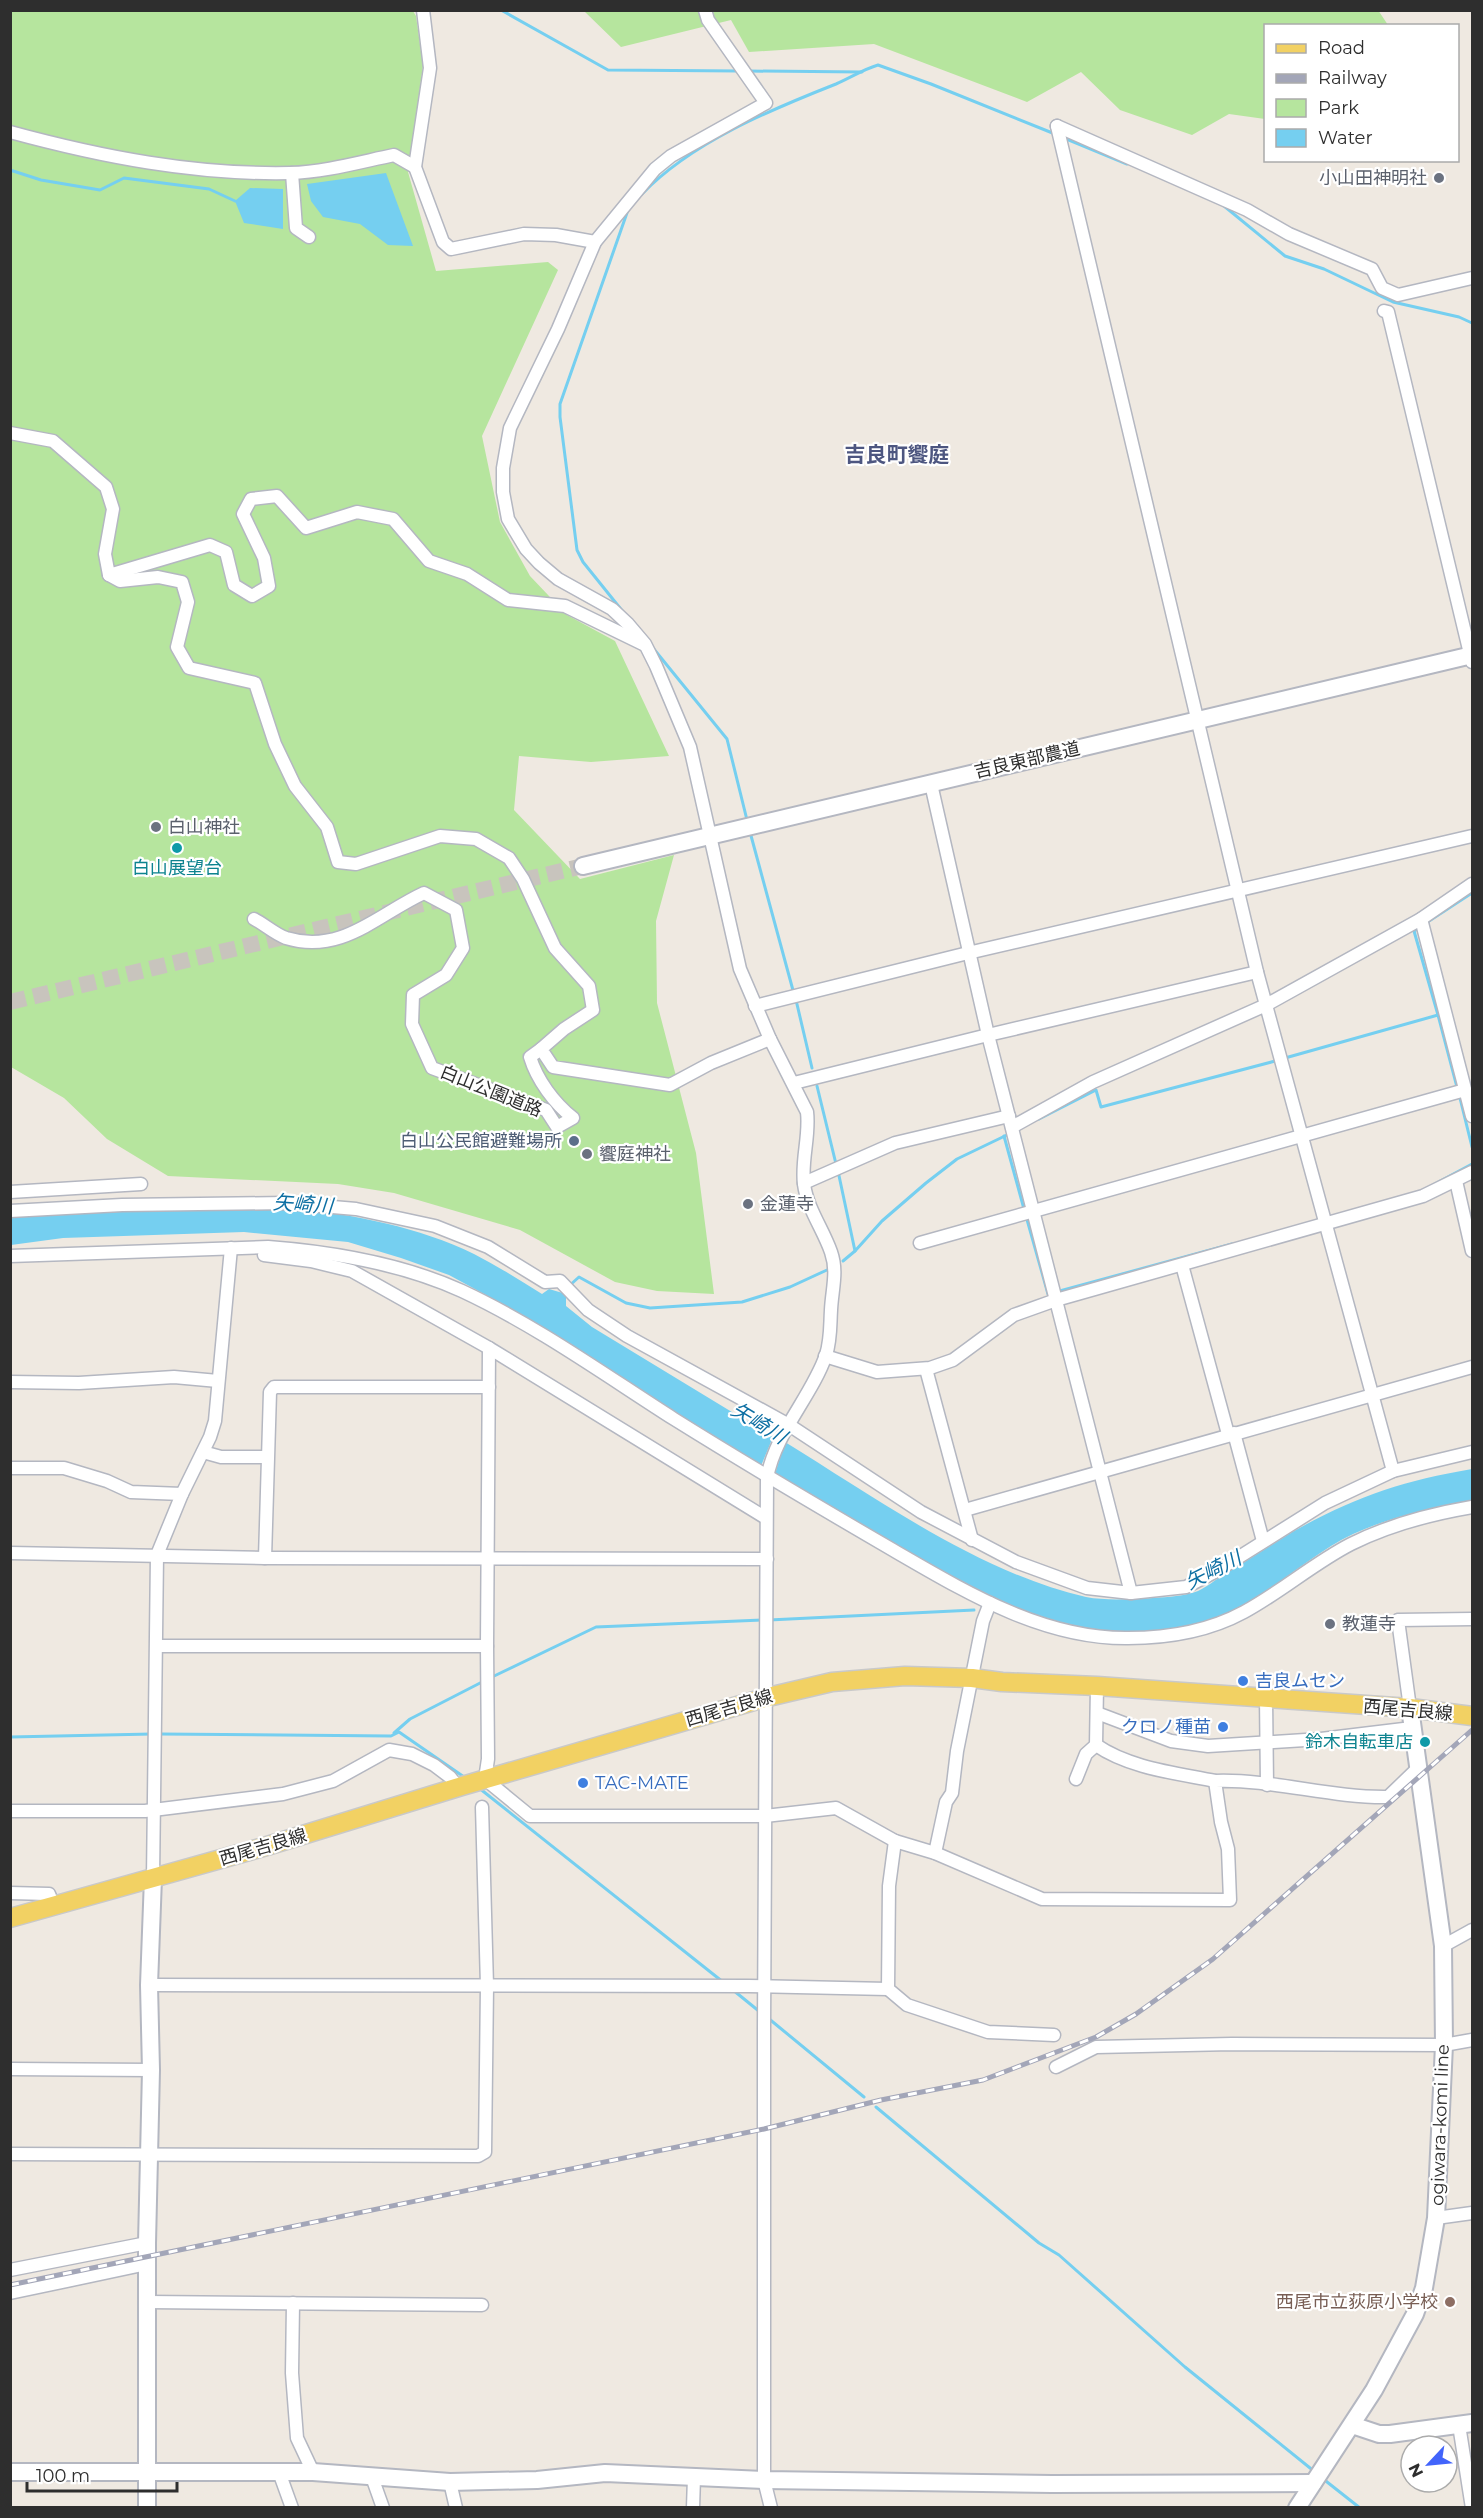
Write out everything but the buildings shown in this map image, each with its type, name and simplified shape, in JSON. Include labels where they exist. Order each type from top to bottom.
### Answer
[{"type":"main road","name":"西尾吉良線","points":[[10,1918],[283,1842],[460,1786],[768,1696],[832,1682],[904,1676],[972,1678],[1002,1682],[1097,1686],[1410,1708],[1473,1716]]},
{"type":"street","points":[[423,10],[430,68],[415,166],[443,242],[452,249],[524,234],[556,235],[595,242]]},
{"type":"street","points":[[705,10],[708,20],[766,103],[671,156],[655,169],[595,242],[558,329],[510,428],[503,468],[503,492],[512,526],[526,549],[558,579],[612,609],[645,644],[656,666],[690,747],[740,969],[770,1039],[807,1112],[804,1183],[806,1197],[831,1251],[836,1271],[831,1331],[825,1356],[789,1425],[768,1473],[766,1518],[768,1696],[765,1816],[764,2480],[771,2508]]},
{"type":"street","points":[[1393,1471],[1304,1136],[1257,972],[1057,126],[1247,210],[1288,234],[1372,268],[1382,288],[1398,296],[1473,278]]},
{"type":"street","points":[[10,132],[71,149],[179,169],[292,173],[394,155],[415,166]]},
{"type":"street","points":[[292,173],[296,228],[309,237]]},
{"type":"street","points":[[1384,310],[1388,312],[1472,658]]},
{"type":"street","points":[[10,433],[53,441],[106,487],[113,509],[105,554],[109,574],[120,581],[158,577],[182,582],[188,602],[177,647],[189,668],[255,683],[275,744],[295,786],[327,827],[338,862],[356,864],[440,836],[476,839],[509,858],[523,879],[555,948],[589,986],[593,1010],[564,1029],[541,1049],[553,1067],[670,1086],[711,1063],[770,1039]]},
{"type":"street","points":[[109,574],[210,544],[226,552],[234,585],[252,596],[268,586],[264,558],[243,514],[251,499],[277,496],[306,528],[357,512],[393,519],[429,561],[467,574],[508,600],[565,606],[645,644]]},
{"type":"street","name":"吉良東部農道","points":[[583,866],[711,834],[1472,658]]},
{"type":"street","points":[[931,784],[968,953],[1032,1213],[1131,1593]]},
{"type":"street","points":[[755,1006],[968,953],[1473,836]]},
{"type":"street","points":[[804,1183],[895,1143],[1011,1121],[1266,1005],[1420,919],[1473,885]]},
{"type":"street","name":"白山公園道路","points":[[254,918],[286,938],[325,942],[362,931],[424,893],[456,910],[463,948],[446,975],[413,995],[412,1024],[432,1068],[546,1110],[557,1127],[573,1118],[561,1108],[535,1072],[530,1057],[541,1049]]},
{"type":"street","points":[[1420,919],[1473,1116]]},
{"type":"street","points":[[794,1083],[1257,972]]},
{"type":"street","points":[[920,1243],[1465,1090]]},
{"type":"street","points":[[825,1356],[877,1372],[926,1369],[953,1360],[1014,1315],[1056,1300],[1423,1196],[1473,1172]]},
{"type":"street","points":[[1456,1181],[1473,1251]]},
{"type":"street","points":[[10,1192],[141,1184]]},
{"type":"street","points":[[10,1211],[100,1206],[286,1203],[356,1209],[435,1226],[488,1247],[545,1282],[560,1281],[588,1310],[627,1336],[789,1425],[921,1512],[1016,1562],[1087,1588],[1131,1593],[1186,1587],[1220,1569],[1325,1503],[1393,1471],[1473,1452]]},
{"type":"street","points":[[10,1256],[300,1250],[373,1262],[405,1270],[460,1290],[518,1320],[768,1473],[990,1603],[1044,1625],[1094,1636],[1125,1638],[1184,1633],[1242,1613],[1352,1543],[1413,1520],[1473,1507]]},
{"type":"street","points":[[231,1252],[311,1261],[352,1271],[489,1348],[766,1518]]},
{"type":"street","points":[[147,2508],[147,2243],[151,2070],[149,1985],[155,1809],[157,1555],[215,1421],[231,1252]]},
{"type":"street","points":[[1182,1265],[1263,1541]]},
{"type":"street","points":[[489,1348],[488,1759],[485,1779],[530,1816],[765,1816],[836,1808],[895,1841],[936,1853],[1042,1899],[1230,1900],[1228,1849],[1221,1822],[1215,1781]]},
{"type":"street","points":[[965,1510],[1473,1366]]},
{"type":"street","points":[[926,1369],[972,1540]]},
{"type":"street","points":[[10,1382],[80,1383],[174,1377],[218,1381]]},
{"type":"street","points":[[265,1558],[270,1392],[274,1387],[489,1387]]},
{"type":"street","points":[[203,1452],[221,1457],[267,1457]]},
{"type":"street","points":[[10,1468],[64,1468],[107,1481],[131,1492],[182,1494]]},
{"type":"street","points":[[10,1553],[265,1558],[767,1560]]},
{"type":"street","points":[[936,1853],[946,1802],[952,1793],[957,1751],[983,1621],[990,1603]]},
{"type":"street","points":[[1410,1708],[1398,1620],[1473,1619]]},
{"type":"street","points":[[157,1646],[487,1646]]},
{"type":"street","points":[[1076,1779],[1086,1754],[1096,1745],[1097,1686]]},
{"type":"street","points":[[1266,1698],[1267,1785]]},
{"type":"street","name":"ogiwara-komi line","points":[[1305,2499],[1384,2372],[1415,2314],[1424,2288],[1437,2218],[1444,2044],[1443,1946],[1410,1708]]},
{"type":"street","points":[[1097,1713],[1171,1741],[1208,1746],[1321,1739],[1412,1728]]},
{"type":"street","points":[[1096,1745],[1105,1751],[1152,1768],[1215,1781],[1267,1785],[1355,1798],[1388,1797],[1417,1769]]},
{"type":"street","points":[[10,1811],[145,1811],[283,1794],[333,1781],[389,1750],[412,1754],[434,1765],[460,1786]]},
{"type":"street","points":[[10,2154],[478,2156],[485,2152],[487,1986],[482,1808]]},
{"type":"street","points":[[888,1989],[889,1886],[895,1841]]},
{"type":"street","points":[[10,1893],[49,1894],[54,1905]]},
{"type":"street","points":[[1443,1946],[1473,1930]]},
{"type":"street","points":[[149,1985],[748,1986],[765,1993],[888,1989],[908,2005],[988,2032],[1054,2035]]},
{"type":"street","points":[[1056,2067],[1096,2047],[1232,2044],[1444,2044],[1473,2040]]},
{"type":"street","points":[[10,2069],[151,2070]]},
{"type":"street","points":[[1437,2218],[1473,2213]]},
{"type":"street","points":[[10,2270],[147,2243]]},
{"type":"street","points":[[10,2293],[147,2264]]},
{"type":"street","points":[[147,2302],[482,2305]]},
{"type":"street","points":[[293,2303],[292,2373],[297,2438],[313,2472]]},
{"type":"street","points":[[1352,2425],[1379,2434],[1390,2434],[1466,2424],[1472,2508]]},
{"type":"street","points":[[10,2472],[313,2472],[450,2482],[537,2480],[605,2473],[764,2480],[1052,2484],[1305,2499]]},
{"type":"street","points":[[279,2472],[292,2508]]},
{"type":"street","points":[[372,2477],[383,2508]]},
{"type":"street","points":[[693,2508],[694,2477]]},
{"type":"street","points":[[450,2482],[456,2508]]},
{"type":"green space","points":[[1378,10],[1387,24],[1264,24],[1264,119],[1229,114],[1192,135],[1120,110],[1081,72],[1027,102],[874,44],[749,52],[731,20],[621,47],[584,11]]},
{"type":"green space","points":[[11,11],[413,11],[416,16],[423,66],[408,172],[436,271],[548,262],[558,270],[482,436],[500,522],[530,576],[567,615],[615,641],[669,756],[591,762],[519,756],[514,810],[580,879],[674,855],[656,921],[657,1003],[696,1153],[714,1294],[657,1291],[615,1282],[520,1230],[394,1193],[338,1184],[168,1176],[107,1139],[64,1098],[11,1067]]},
{"type":"water","points":[[386,173],[413,246],[388,245],[360,224],[323,217],[311,201],[307,184]]},
{"type":"water","points":[[250,188],[283,189],[283,229],[244,223],[235,201]]},
{"type":"water","points":[[294,1208],[340,1214],[409,1229],[474,1254],[542,1294],[549,1289],[566,1294],[566,1306],[592,1327],[773,1437],[761,1466],[508,1307],[449,1275],[348,1242],[244,1232],[63,1238],[11,1245],[10,1218],[83,1209]]},
{"type":"water","points":[[785,1442],[930,1532],[968,1552],[1007,1571],[1046,1586],[1102,1599],[1165,1597],[1198,1591],[1294,1531],[1339,1508],[1380,1491],[1424,1479],[1472,1469],[1472,1500],[1399,1517],[1364,1529],[1331,1546],[1257,1600],[1228,1614],[1202,1623],[1147,1633],[1092,1632],[1038,1619],[991,1599],[774,1477]]},
{"type":"waterway","points":[[501,10],[608,70],[739,71]]},
{"type":"waterway","points":[[642,194],[684,159],[733,129],[878,65],[1055,134]]},
{"type":"waterway","points":[[748,71],[862,72]]},
{"type":"waterway","points":[[1064,138],[1127,164]]},
{"type":"waterway","points":[[10,170],[41,180],[100,190],[124,178],[209,189],[235,201]]},
{"type":"waterway","points":[[1224,206],[1285,256],[1324,269],[1393,302],[1459,317],[1472,323]]},
{"type":"waterway","points":[[624,613],[583,562],[577,550],[560,404],[628,210]]},
{"type":"waterway","points":[[653,648],[727,739],[747,820]]},
{"type":"waterway","points":[[750,832],[794,994]]},
{"type":"waterway","points":[[1426,923],[1472,893]]},
{"type":"waterway","points":[[1285,1058],[1438,1015],[1414,931],[1421,927]]},
{"type":"waterway","points":[[796,1000],[812,1068]]},
{"type":"waterway","points":[[1438,1015],[1457,1087]]},
{"type":"waterway","points":[[1039,1119],[1096,1090],[1101,1107],[1279,1060]]},
{"type":"waterway","points":[[817,1086],[836,1164]]},
{"type":"waterway","points":[[1459,1094],[1472,1147]]},
{"type":"waterway","points":[[843,1261],[882,1221],[957,1159],[1009,1134]]},
{"type":"waterway","points":[[1004,1136],[1024,1209]]},
{"type":"waterway","points":[[1431,1186],[1472,1164]]},
{"type":"waterway","points":[[838,1171],[855,1251]]},
{"type":"waterway","points":[[1026,1216],[1048,1294],[1050,1294]]},
{"type":"waterway","points":[[1056,1292],[1232,1244]]},
{"type":"waterway","points":[[569,1286],[579,1277],[626,1303],[650,1308],[742,1302],[790,1287],[827,1270]]},
{"type":"waterway","points":[[769,1620],[974,1610]]},
{"type":"waterway","points":[[490,1678],[596,1627],[762,1620]]},
{"type":"waterway","points":[[394,1733],[410,1719],[484,1681]]},
{"type":"waterway","points":[[159,1734],[391,1736],[399,1732],[467,1779]]},
{"type":"waterway","points":[[10,1737],[152,1734]]},
{"type":"waterway","points":[[479,1788],[723,1982]]},
{"type":"waterway","points":[[733,1990],[760,2012]]},
{"type":"waterway","points":[[768,2018],[864,2097]]},
{"type":"waterway","points":[[876,2107],[1039,2243],[1059,2255],[1185,2367],[1315,2472]]},
{"type":"waterway","points":[[1322,2478],[1360,2508]]},
{"type":"tunnel","points":[[10,1002],[583,866]]},
{"type":"railway","points":[[10,2285],[764,2129],[881,2100],[983,2080],[1096,2037],[1136,2014],[1213,1959],[1472,1730]]},
{"type":"place","name":"小山田神明社","points":[[1439,178]]},
{"type":"place","name":"白山神社","points":[[156,827]]},
{"type":"place","name":"白山展望台","points":[[177,848]]},
{"type":"place","name":"白山公民館避難場所","points":[[574,1141]]},
{"type":"place","name":"饗庭神社","points":[[587,1154]]},
{"type":"place","name":"金蓮寺","points":[[748,1204]]},
{"type":"place","name":"教蓮寺","points":[[1330,1624]]},
{"type":"place","name":"吉良ムセン","points":[[1243,1681]]},
{"type":"place","name":"クロノ種苗","points":[[1223,1727]]},
{"type":"place","name":"鈴木自転車店","points":[[1425,1742]]},
{"type":"place","name":"TAC-MATE","points":[[583,1783]]},
{"type":"place","name":"西尾市立荻原小学校","points":[[1450,2302]]},
{"type":"district","name":"吉良町饗庭","points":[[897,454]]},
{"type":"water label","name":"矢崎川","points":[[303,1204]]},
{"type":"water label","name":"矢崎川","points":[[759,1423]]},
{"type":"water label","name":"矢崎川","points":[[1213,1570]]}]
